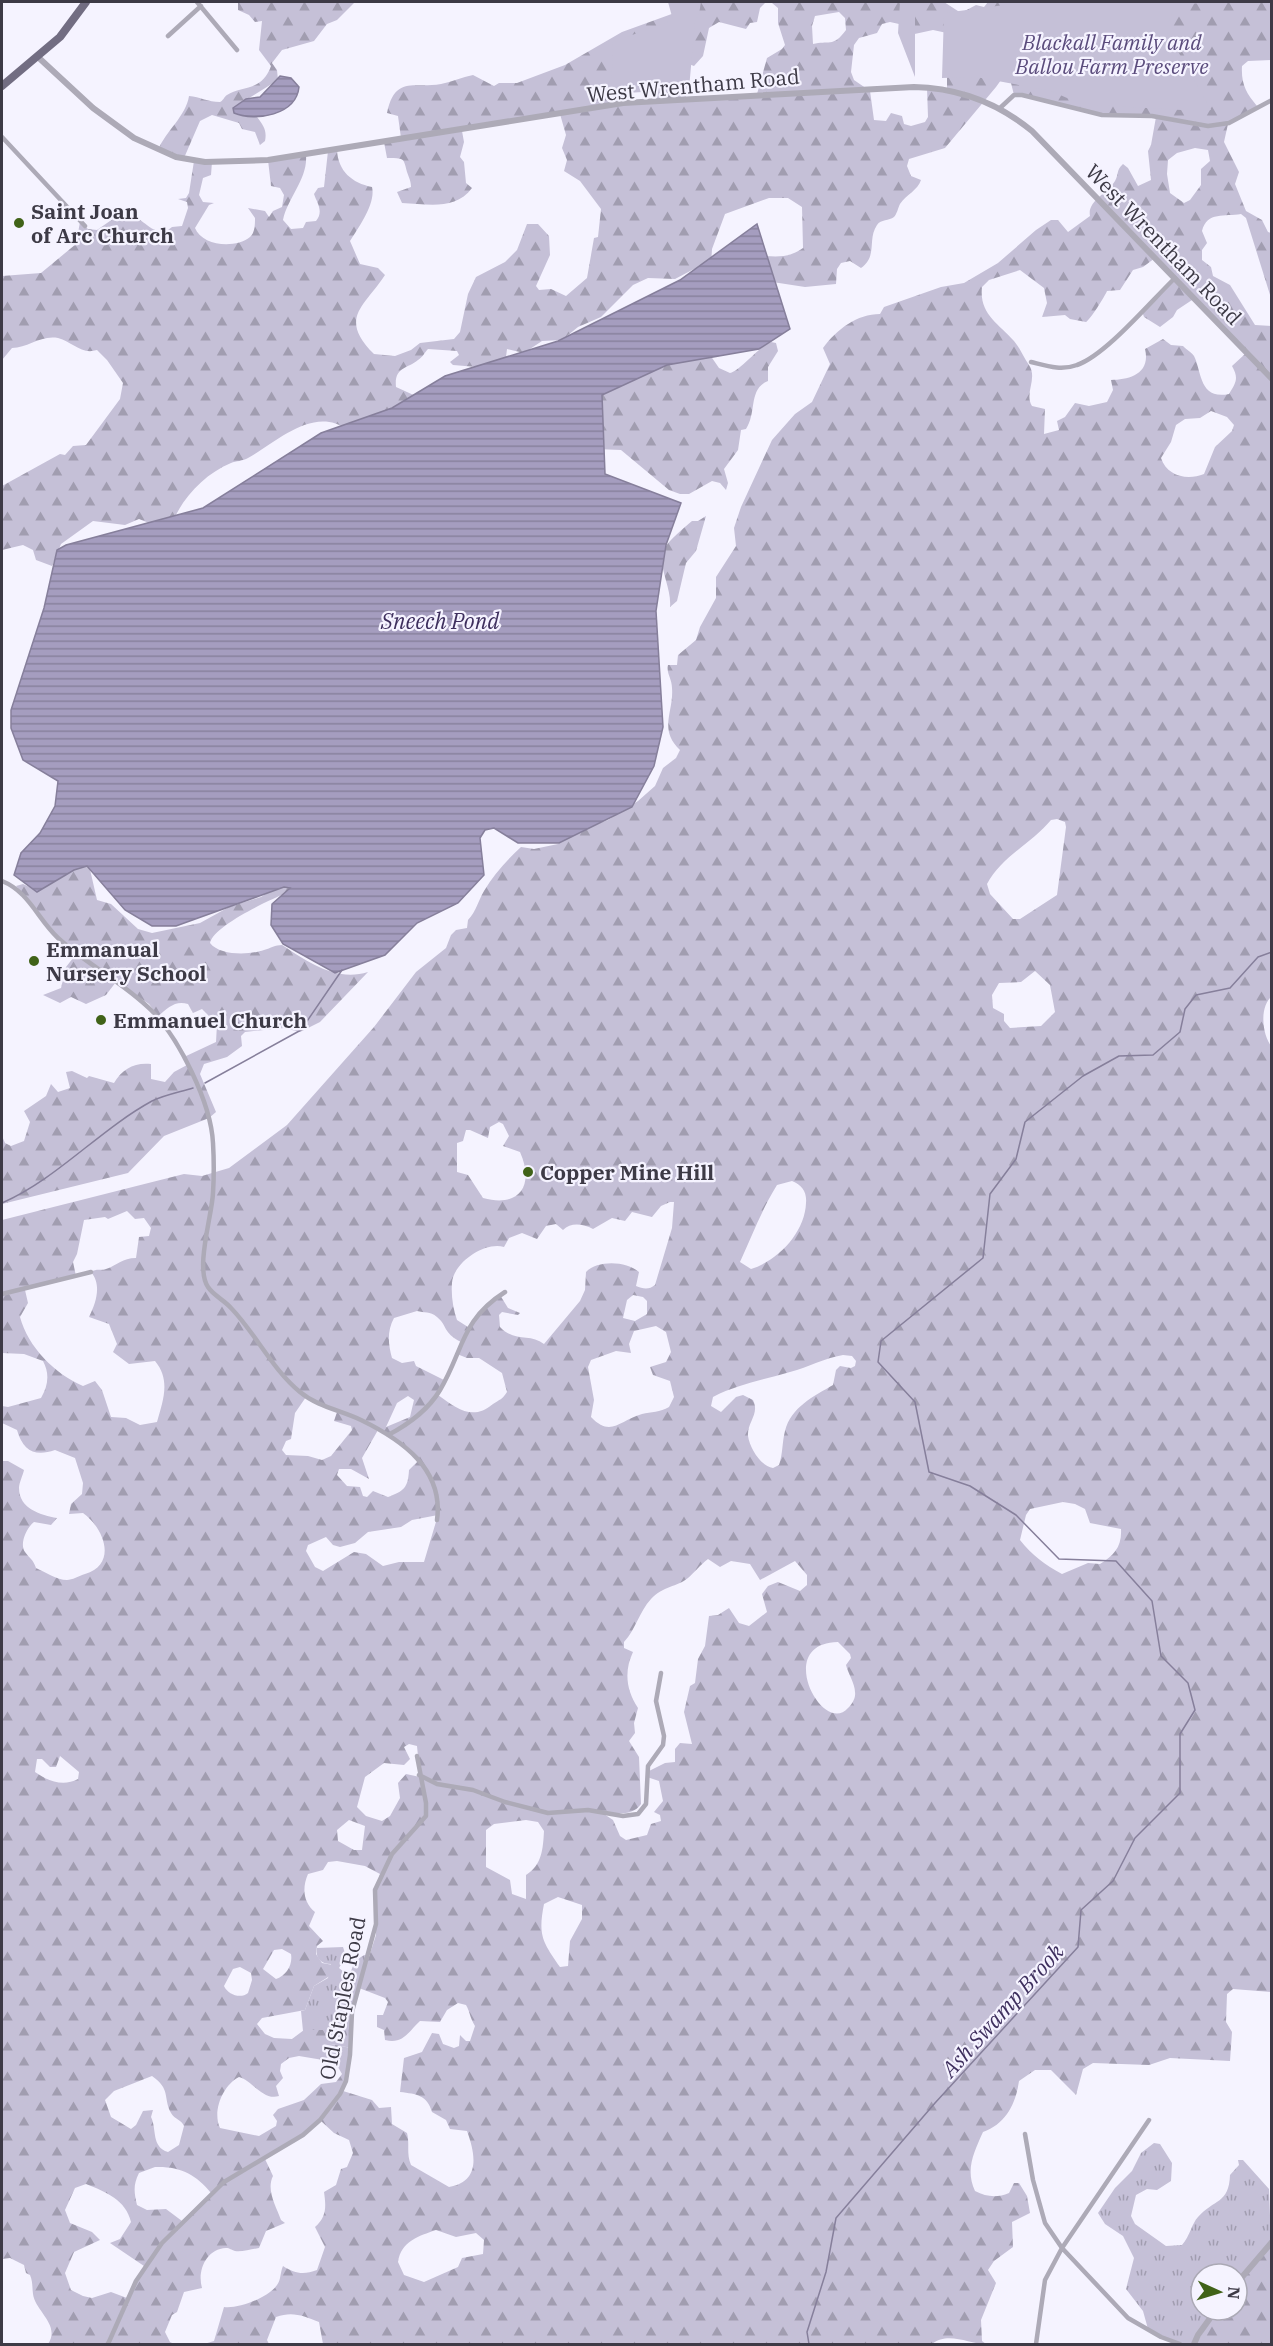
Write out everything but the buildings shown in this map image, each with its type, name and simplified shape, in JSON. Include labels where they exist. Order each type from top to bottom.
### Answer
[{"type":"main road","points":[[2,86],[39,58],[60,37],[86,2]]},
{"type":"street","points":[[168,36],[199,4],[237,50]]},
{"type":"street","name":"West Wrentham Road","points":[[39,58],[93,108],[134,138],[171,156],[205,162],[268,160],[623,104],[675,99],[917,87],[951,91],[1000,108],[1022,123],[1051,150],[1272,379]]},
{"type":"street","points":[[1000,108],[1014,95],[1022,95],[1102,115],[1152,116],[1215,126],[1236,121],[1272,100]]},
{"type":"street","points":[[2,137],[84,226]]},
{"type":"street","points":[[1031,362],[1055,368],[1083,362],[1104,347],[1175,278]]},
{"type":"street","points":[[2,880],[25,896],[58,938],[152,1011],[180,1051],[202,1096],[212,1132],[213,1192],[203,1269],[210,1290],[232,1308],[299,1391],[323,1406],[364,1421],[409,1448],[432,1480],[437,1495],[437,1520]]},
{"type":"street","points":[[2,1294],[91,1272]]},
{"type":"street","points":[[388,1435],[413,1420],[435,1397],[471,1323],[488,1302],[505,1292]]},
{"type":"street","points":[[419,1775],[437,1784],[467,1788],[505,1802],[548,1813],[588,1809],[623,1816],[638,1814],[646,1804],[648,1766],[663,1745],[664,1736],[656,1701],[661,1672]]},
{"type":"street","name":"Old Staples Road","points":[[108,2344],[136,2281],[162,2242],[213,2191],[303,2135],[320,2120],[343,2088],[350,2055],[351,2018],[376,1924],[377,1884],[396,1848],[426,1815],[425,1796],[417,1756]]},
{"type":"street","points":[[1036,2344],[1045,2280],[1062,2248],[1149,2120]]},
{"type":"street","points":[[1025,2134],[1033,2180],[1045,2223],[1062,2248],[1128,2318],[1161,2337],[1180,2344]]},
{"type":"street","points":[[1249,2269],[1272,2242]]},
{"type":"street","points":[[1194,2344],[1207,2322]]},
{"type":"green space","points":[[238,2],[355,2],[337,20],[327,24],[314,41],[282,50],[272,63],[277,70],[278,80],[241,103],[243,116],[257,117],[264,129],[265,141],[260,145],[255,132],[242,129],[239,123],[212,115],[200,121],[184,158],[158,150],[180,117],[189,96],[220,102],[232,92],[257,84],[267,74],[271,66],[259,50],[262,21],[255,22],[249,15],[238,10]]},
{"type":"green space","points":[[668,2],[701,2],[695,21],[689,89],[611,94],[613,42],[673,20]]},
{"type":"green space","points":[[698,2],[944,2],[961,13],[976,5],[984,7],[988,2],[1057,2],[996,87],[945,148],[909,159],[907,166],[911,176],[921,180],[919,184],[900,204],[894,217],[877,225],[871,253],[866,263],[861,268],[850,261],[841,263],[837,269],[836,284],[805,287],[766,281],[765,256],[785,256],[803,248],[802,207],[788,198],[769,198],[725,214],[712,249],[711,266],[694,269],[675,279],[648,278],[633,285],[601,317],[578,327],[562,340],[542,341],[524,353],[507,349],[505,365],[501,369],[453,365],[450,362],[459,355],[457,351],[428,349],[419,359],[402,369],[396,380],[396,387],[418,397],[348,430],[335,423],[322,421],[296,428],[248,458],[231,463],[213,473],[189,495],[173,521],[154,525],[139,519],[125,525],[93,521],[61,544],[52,566],[36,560],[33,550],[23,545],[2,550],[2,486],[60,454],[65,455],[73,446],[86,445],[120,399],[123,383],[97,350],[86,351],[58,338],[45,338],[12,348],[2,360],[2,276],[41,273],[76,244],[80,222],[88,229],[97,230],[120,214],[135,217],[164,233],[172,227],[182,226],[188,208],[187,202],[178,199],[186,198],[189,193],[194,161],[212,162],[211,175],[203,178],[199,195],[203,202],[214,203],[209,205],[195,228],[204,239],[228,244],[244,241],[253,233],[255,218],[248,208],[265,211],[269,217],[273,211],[282,207],[284,195],[280,188],[271,186],[268,160],[306,155],[304,172],[283,220],[291,229],[303,228],[306,222],[316,221],[318,217],[319,207],[314,194],[318,188],[324,187],[328,151],[337,150],[340,164],[347,175],[372,187],[372,200],[350,241],[360,264],[378,268],[385,275],[358,313],[356,322],[363,342],[374,354],[395,356],[411,350],[420,343],[454,339],[460,332],[468,294],[476,277],[505,262],[517,250],[527,224],[538,224],[549,236],[550,255],[536,286],[539,290],[551,289],[566,296],[587,278],[594,238],[598,237],[601,209],[580,181],[564,171],[567,160],[562,148],[566,135],[560,114],[462,131],[464,142],[460,157],[464,162],[466,183],[472,188],[465,195],[449,203],[431,205],[402,203],[397,192],[411,187],[410,181],[402,159],[387,158],[384,142],[401,138],[398,116],[387,113],[391,101],[400,88],[441,84],[473,75],[494,86],[499,83],[517,83],[565,65],[622,32],[691,7]],"holes":[[[765,3],[772,3],[778,8],[778,23],[785,45],[767,58],[757,94],[686,97],[684,87],[653,90],[653,100],[627,102],[620,82],[678,60],[694,66],[703,56],[709,28],[719,22],[746,29],[750,23],[757,22],[760,8]],[[839,12],[845,18],[846,30],[834,41],[813,44],[812,26],[815,16]],[[890,22],[899,24],[910,35],[933,30],[947,33],[947,89],[927,88],[928,117],[925,122],[911,126],[904,124],[902,116],[891,113],[886,121],[874,120],[870,91],[854,80],[851,72],[854,45],[859,38],[877,33],[882,24]]]},
{"type":"green space","points":[[900,2],[915,2],[915,77],[898,33]]},
{"type":"green space","name":"Blackall Family and Ballou Farm Preserve","points":[[1012,2],[1256,2],[1175,4],[1166,30],[1211,110],[1198,111],[1097,105],[1067,98],[1051,91],[976,77],[942,78],[944,13],[1012,4]]},
{"type":"green space","points":[[1090,2],[1271,2],[1271,60],[1248,61],[1242,66],[1245,88],[1257,106],[1228,124],[1224,142],[1239,172],[1235,184],[1246,211],[1262,220],[1268,232],[1271,233],[1271,298],[1246,218],[1241,214],[1217,216],[1208,220],[1202,231],[1207,243],[1202,250],[1202,260],[1211,267],[1213,276],[1230,285],[1255,325],[1272,326],[1272,996],[1265,1007],[1263,1021],[1266,1036],[1272,1047],[1271,1992],[1233,1989],[1227,1994],[1226,2022],[1232,2032],[1230,2061],[1170,2058],[1149,2065],[1093,2063],[1083,2069],[1076,2095],[1051,2070],[1035,2070],[1019,2081],[1012,2105],[1004,2118],[983,2132],[971,2168],[975,2191],[984,2195],[1005,2195],[1009,2193],[1014,2183],[1019,2183],[1027,2196],[1030,2213],[1012,2222],[1013,2247],[994,2261],[988,2270],[996,2283],[981,2320],[982,2341],[986,2344],[952,2338],[938,2340],[932,2344],[323,2344],[319,2322],[293,2314],[276,2317],[267,2340],[269,2344],[204,2344],[214,2341],[224,2307],[245,2304],[273,2290],[278,2283],[283,2266],[300,2273],[317,2270],[325,2247],[315,2227],[325,2211],[324,2192],[336,2185],[341,2169],[347,2167],[353,2153],[349,2140],[334,2133],[321,2121],[265,2159],[273,2176],[272,2198],[281,2220],[285,2223],[266,2231],[259,2248],[244,2251],[219,2249],[208,2257],[202,2268],[202,2288],[184,2292],[177,2312],[172,2315],[165,2332],[170,2342],[174,2344],[48,2344],[51,2331],[35,2300],[30,2275],[26,2273],[24,2265],[10,2258],[2,2259],[2,1461],[8,1461],[24,1470],[19,1488],[20,1495],[27,1506],[38,1513],[57,1518],[51,1525],[34,1522],[25,1536],[23,1549],[36,1568],[59,1579],[73,1579],[95,1569],[102,1562],[104,1545],[97,1527],[83,1513],[69,1514],[71,1504],[82,1494],[83,1483],[75,1458],[55,1450],[41,1453],[31,1450],[23,1443],[17,1430],[2,1423],[2,1406],[8,1407],[41,1398],[47,1384],[47,1375],[43,1361],[24,1354],[2,1353],[2,1220],[184,1174],[202,1176],[229,1168],[287,1125],[374,1027],[416,972],[446,948],[451,935],[456,930],[467,928],[468,920],[488,885],[521,847],[534,849],[558,844],[576,832],[608,820],[638,801],[655,786],[663,768],[676,758],[680,750],[673,742],[668,727],[672,688],[668,665],[677,665],[678,655],[696,640],[700,627],[716,598],[716,577],[736,546],[734,528],[741,507],[772,440],[795,414],[812,402],[830,364],[823,348],[848,324],[863,317],[880,314],[884,307],[941,287],[964,283],[998,263],[1051,220],[1058,220],[1068,232],[1090,216],[1092,206],[1112,185],[1123,164],[1128,168],[1138,186],[1151,180],[1148,151],[1156,117],[1099,113],[1014,95],[1011,83]],"holes":[[[1195,148],[1208,150],[1210,161],[1201,169],[1201,185],[1190,200],[1184,203],[1170,193],[1167,174],[1168,160],[1177,153]],[[1155,258],[1174,279],[1142,311],[1144,317],[1160,327],[1173,317],[1177,310],[1195,298],[1245,354],[1232,366],[1236,380],[1229,394],[1219,395],[1207,389],[1193,355],[1183,346],[1171,345],[1163,339],[1145,349],[1145,364],[1137,374],[1125,379],[1111,380],[1113,390],[1107,402],[1089,406],[1075,403],[1065,417],[1057,421],[1059,430],[1044,434],[1045,409],[1032,406],[1030,401],[1032,375],[1029,365],[1016,344],[987,311],[983,304],[982,287],[989,280],[1020,270],[1044,288],[1047,303],[1042,317],[1065,315],[1070,319],[1086,322],[1107,291],[1120,290],[1133,270],[1143,267]],[[1211,411],[1227,417],[1234,425],[1232,431],[1215,447],[1204,474],[1198,476],[1178,475],[1164,464],[1161,458],[1171,442],[1176,425],[1185,419],[1200,418]],[[1057,819],[1065,822],[1057,895],[1020,919],[1013,919],[990,894],[987,884],[1008,858],[1051,820]],[[1035,971],[1050,985],[1055,1012],[1041,1026],[1010,1028],[1004,1021],[1004,1014],[993,1008],[992,995],[999,983],[1021,982]],[[499,1122],[503,1124],[509,1136],[503,1146],[520,1152],[524,1164],[526,1175],[521,1192],[506,1200],[483,1198],[468,1175],[457,1172],[457,1143],[463,1141],[466,1130],[488,1138],[490,1127]],[[792,1181],[803,1189],[806,1195],[804,1214],[796,1234],[780,1252],[751,1269],[740,1262],[777,1185]],[[674,1202],[672,1228],[653,1287],[636,1286],[639,1272],[627,1266],[612,1263],[591,1268],[586,1272],[585,1290],[580,1301],[544,1344],[533,1339],[511,1335],[500,1327],[499,1315],[502,1312],[518,1315],[520,1313],[508,1308],[500,1295],[468,1327],[457,1320],[452,1292],[454,1275],[464,1261],[479,1250],[496,1246],[504,1247],[509,1238],[522,1233],[537,1239],[546,1226],[556,1224],[563,1230],[577,1225],[593,1229],[612,1218],[625,1221],[632,1212],[652,1217],[661,1206]],[[127,1211],[135,1219],[144,1218],[151,1228],[149,1236],[139,1237],[136,1258],[91,1272],[97,1288],[96,1300],[89,1317],[109,1324],[117,1344],[113,1352],[129,1364],[155,1361],[160,1368],[164,1391],[157,1422],[140,1425],[126,1418],[111,1417],[102,1390],[95,1381],[83,1386],[73,1381],[53,1367],[29,1339],[20,1317],[28,1303],[25,1290],[76,1276],[73,1262],[77,1254],[84,1220],[105,1217],[108,1219]],[[633,1295],[643,1297],[647,1301],[647,1314],[635,1321],[623,1318],[627,1300]],[[417,1311],[432,1314],[440,1320],[451,1335],[461,1342],[457,1354],[467,1358],[479,1358],[502,1373],[507,1392],[504,1397],[479,1412],[458,1408],[438,1395],[444,1380],[416,1366],[414,1361],[402,1363],[392,1358],[389,1333],[394,1318]],[[656,1326],[666,1332],[671,1352],[666,1362],[650,1367],[653,1375],[670,1381],[674,1397],[669,1407],[642,1414],[610,1427],[598,1423],[591,1417],[594,1400],[588,1367],[591,1360],[616,1351],[631,1353],[629,1344],[634,1331]],[[843,1355],[852,1356],[856,1361],[855,1366],[851,1368],[840,1366],[836,1370],[833,1385],[804,1403],[792,1415],[785,1431],[779,1465],[769,1467],[757,1456],[749,1441],[748,1431],[755,1410],[753,1400],[743,1395],[736,1397],[721,1412],[711,1406],[713,1397],[741,1385]],[[408,1396],[414,1400],[410,1417],[386,1427],[397,1403]],[[306,1397],[337,1412],[334,1421],[351,1426],[352,1430],[331,1456],[322,1460],[308,1456],[286,1455],[282,1450],[286,1441],[291,1439],[295,1413]],[[378,1430],[408,1447],[419,1460],[409,1470],[408,1481],[404,1488],[388,1497],[373,1491],[367,1497],[363,1496],[360,1487],[347,1486],[337,1475],[339,1469],[351,1469],[369,1479],[362,1458]],[[1063,1502],[1085,1509],[1090,1523],[1121,1529],[1118,1546],[1105,1561],[1100,1564],[1088,1563],[1062,1574],[1039,1559],[1020,1540],[1026,1515],[1030,1509]],[[438,1515],[424,1562],[399,1562],[383,1566],[366,1554],[354,1552],[323,1571],[315,1567],[306,1551],[308,1545],[326,1537],[333,1545],[340,1547],[355,1543],[368,1532],[401,1527],[412,1520]],[[708,1559],[720,1567],[731,1561],[750,1564],[760,1580],[795,1561],[807,1575],[807,1585],[800,1591],[778,1582],[768,1586],[762,1594],[767,1612],[749,1626],[739,1623],[729,1608],[718,1615],[709,1616],[705,1646],[698,1659],[695,1683],[690,1686],[684,1712],[692,1744],[680,1743],[675,1749],[675,1762],[665,1763],[647,1772],[647,1777],[659,1781],[663,1801],[654,1812],[660,1815],[661,1821],[651,1824],[647,1835],[626,1840],[620,1836],[613,1820],[601,1812],[628,1813],[641,1804],[639,1757],[629,1741],[635,1733],[634,1723],[638,1708],[631,1694],[627,1673],[633,1652],[624,1648],[624,1642],[651,1599],[688,1578]],[[838,1642],[851,1658],[846,1665],[855,1689],[852,1703],[838,1714],[827,1710],[817,1700],[809,1686],[806,1671],[809,1657],[819,1646]],[[409,1744],[417,1746],[420,1777],[406,1774],[398,1783],[400,1798],[390,1816],[382,1821],[366,1816],[357,1807],[365,1777],[384,1763],[404,1765],[410,1759],[404,1747]],[[60,1756],[79,1772],[78,1779],[61,1783],[45,1778],[35,1772],[37,1759],[42,1759],[50,1767],[56,1767]],[[349,1820],[365,1826],[362,1850],[354,1850],[338,1841],[337,1830]],[[526,1820],[538,1822],[544,1831],[542,1850],[535,1866],[526,1875],[526,1899],[512,1894],[510,1880],[486,1867],[486,1830],[494,1824]],[[337,1861],[365,1866],[380,1874],[376,1888],[376,1935],[359,1988],[385,1998],[388,2002],[383,2015],[377,2015],[377,2027],[384,2030],[385,2040],[397,2041],[409,2033],[420,2021],[440,2022],[447,2010],[458,2003],[466,2005],[475,2026],[470,2041],[466,2041],[460,2035],[459,2046],[454,2048],[443,2044],[439,2034],[432,2033],[422,2052],[404,2058],[400,2092],[424,2099],[432,2112],[446,2120],[450,2129],[467,2131],[472,2149],[473,2166],[471,2173],[459,2184],[449,2187],[411,2165],[407,2133],[392,2124],[391,2107],[379,2108],[372,2100],[343,2091],[351,2048],[331,2044],[323,2030],[304,2030],[292,2039],[274,2038],[265,2034],[257,2024],[262,2018],[305,2010],[314,1986],[336,1972],[333,1965],[322,1963],[316,1954],[317,1946],[323,1941],[309,1926],[315,1912],[306,1899],[304,1890],[308,1874],[323,1870],[328,1862]],[[558,1897],[582,1905],[582,1919],[570,1941],[568,1966],[560,1967],[543,1937],[541,1923],[544,1904]],[[282,1949],[291,1954],[288,1970],[276,1979],[263,1969],[274,1950]],[[240,1967],[251,1973],[252,1980],[248,1993],[238,1996],[228,1992],[224,1986],[233,1969]],[[299,2056],[335,2062],[342,2074],[336,2082],[321,2084],[304,2100],[278,2109],[273,2115],[277,2121],[276,2126],[259,2136],[220,2128],[217,2114],[220,2099],[233,2081],[239,2077],[273,2097],[279,2096],[276,2086],[283,2078],[280,2071],[281,2064],[289,2058]],[[152,2076],[162,2085],[171,2113],[184,2126],[179,2145],[168,2152],[159,2146],[151,2117],[153,2110],[143,2111],[136,2125],[131,2129],[111,2117],[105,2100],[114,2091]],[[155,2167],[164,2167],[186,2172],[211,2193],[182,2221],[166,2209],[147,2210],[137,2205],[135,2185],[139,2173]],[[86,2184],[120,2202],[131,2222],[120,2239],[110,2243],[144,2266],[127,2298],[111,2292],[92,2298],[71,2290],[65,2273],[74,2252],[100,2240],[92,2232],[70,2223],[65,2210],[75,2188]],[[436,2230],[456,2237],[476,2233],[484,2240],[483,2254],[462,2258],[458,2267],[424,2282],[404,2275],[398,2262],[403,2249],[412,2240]]]},
{"type":"green space","points":[[771,342],[776,343],[778,351],[768,367],[768,381],[755,395],[749,423],[746,429],[741,430],[738,450],[724,469],[728,483],[726,490],[720,483],[712,481],[689,494],[680,494],[669,490],[621,450],[596,449],[586,383],[708,352],[719,368],[730,373]]},
{"type":"green space","points":[[706,516],[696,551],[686,563],[677,601],[670,607],[662,562],[664,549],[692,521],[698,521]]},
{"type":"green space","points":[[89,865],[97,900],[111,904],[138,929],[152,933],[200,923],[229,907],[261,897],[280,885],[290,887],[288,892],[232,921],[214,936],[210,943],[221,950],[236,953],[258,952],[282,945],[323,969],[345,974],[368,972],[320,1022],[300,1032],[284,1028],[245,1032],[241,1036],[242,1046],[227,1057],[204,1064],[200,1074],[216,1112],[209,1118],[164,1136],[128,1173],[2,1204],[2,1136],[5,1143],[11,1146],[24,1141],[30,1122],[24,1111],[46,1096],[51,1084],[58,1092],[70,1088],[66,1072],[72,1071],[87,1078],[89,1076],[114,1083],[130,1068],[140,1064],[151,1064],[151,1079],[165,1082],[174,1072],[187,1065],[184,1057],[216,1042],[217,1024],[202,1009],[193,1013],[188,1004],[179,1003],[158,1016],[149,1004],[116,982],[106,995],[86,1004],[71,997],[60,1003],[43,995],[61,988],[66,967],[77,953],[56,936],[16,886],[23,884],[38,891],[67,869]]},
{"type":"green space","points":[[343,1947],[346,1956],[339,1968],[344,1972],[351,1971],[355,1961],[364,1955],[369,1956],[353,2012],[351,2048],[331,2044],[303,2031],[301,2011],[305,2010],[314,1986],[328,1978],[331,1964],[319,1960],[317,1948]]},
{"type":"green space","points":[[1154,2143],[1160,2144],[1172,2163],[1171,2181],[1157,2190],[1147,2189],[1136,2195],[1131,2216],[1135,2224],[1166,2246],[1182,2245],[1198,2217],[1224,2196],[1230,2175],[1239,2165],[1238,2160],[1243,2160],[1269,2189],[1271,2242],[1249,2269],[1249,2262],[1189,2262],[1189,2322],[1209,2322],[1196,2344],[1177,2344],[1148,2329],[1143,2311],[1126,2289],[1134,2258],[1123,2236],[1105,2224],[1098,2213],[1115,2188],[1132,2171],[1141,2153]]},
{"type":"green space","points":[[1271,2242],[1271,2344],[1196,2344],[1209,2322],[1249,2322],[1249,2269]]},
{"type":"water","points":[[280,76],[291,78],[299,87],[291,104],[274,114],[263,116],[243,116],[234,113],[233,108],[246,99],[260,97]]},
{"type":"water","name":"Sneech Pond","points":[[757,224],[790,329],[759,349],[667,365],[602,395],[605,474],[681,503],[666,545],[656,611],[663,727],[654,766],[632,807],[559,843],[518,843],[494,828],[485,830],[480,838],[484,875],[458,903],[417,923],[385,955],[335,973],[283,944],[271,925],[272,904],[290,888],[284,887],[176,926],[152,926],[125,910],[87,866],[74,870],[37,892],[14,875],[21,853],[40,833],[55,806],[58,781],[23,760],[11,728],[11,710],[44,608],[57,550],[66,545],[203,508],[321,433],[392,408],[445,376],[558,341],[680,280]]},
{"type":"waterway","name":"Ash Swamp Brook","points":[[809,2344],[807,2332],[826,2272],[836,2218],[935,2103],[1078,1947],[1081,1910],[1113,1881],[1135,1838],[1180,1793],[1180,1734],[1195,1710],[1188,1683],[1161,1656],[1152,1601],[1116,1561],[1059,1559],[1016,1515],[970,1486],[929,1472],[915,1402],[878,1362],[881,1341],[983,1258],[990,1194],[1016,1159],[1025,1122],[1083,1076],[1119,1056],[1153,1055],[1180,1032],[1185,1009],[1196,995],[1230,988],[1258,957],[1272,952]]},
{"type":"waterway","points":[[205,1083],[301,1030],[342,970]]},
{"type":"waterway","points":[[2,1203],[41,1181],[114,1126],[152,1101],[193,1088]]},
{"type":"place","name":"Saint Joan of Arc Church","points":[[19,223]]},
{"type":"place","name":"Emmanual Nursery School","points":[[34,961]]},
{"type":"place","name":"Emmanuel Church","points":[[101,1020]]},
{"type":"place","name":"Copper Mine Hill","points":[[528,1172]]}]
